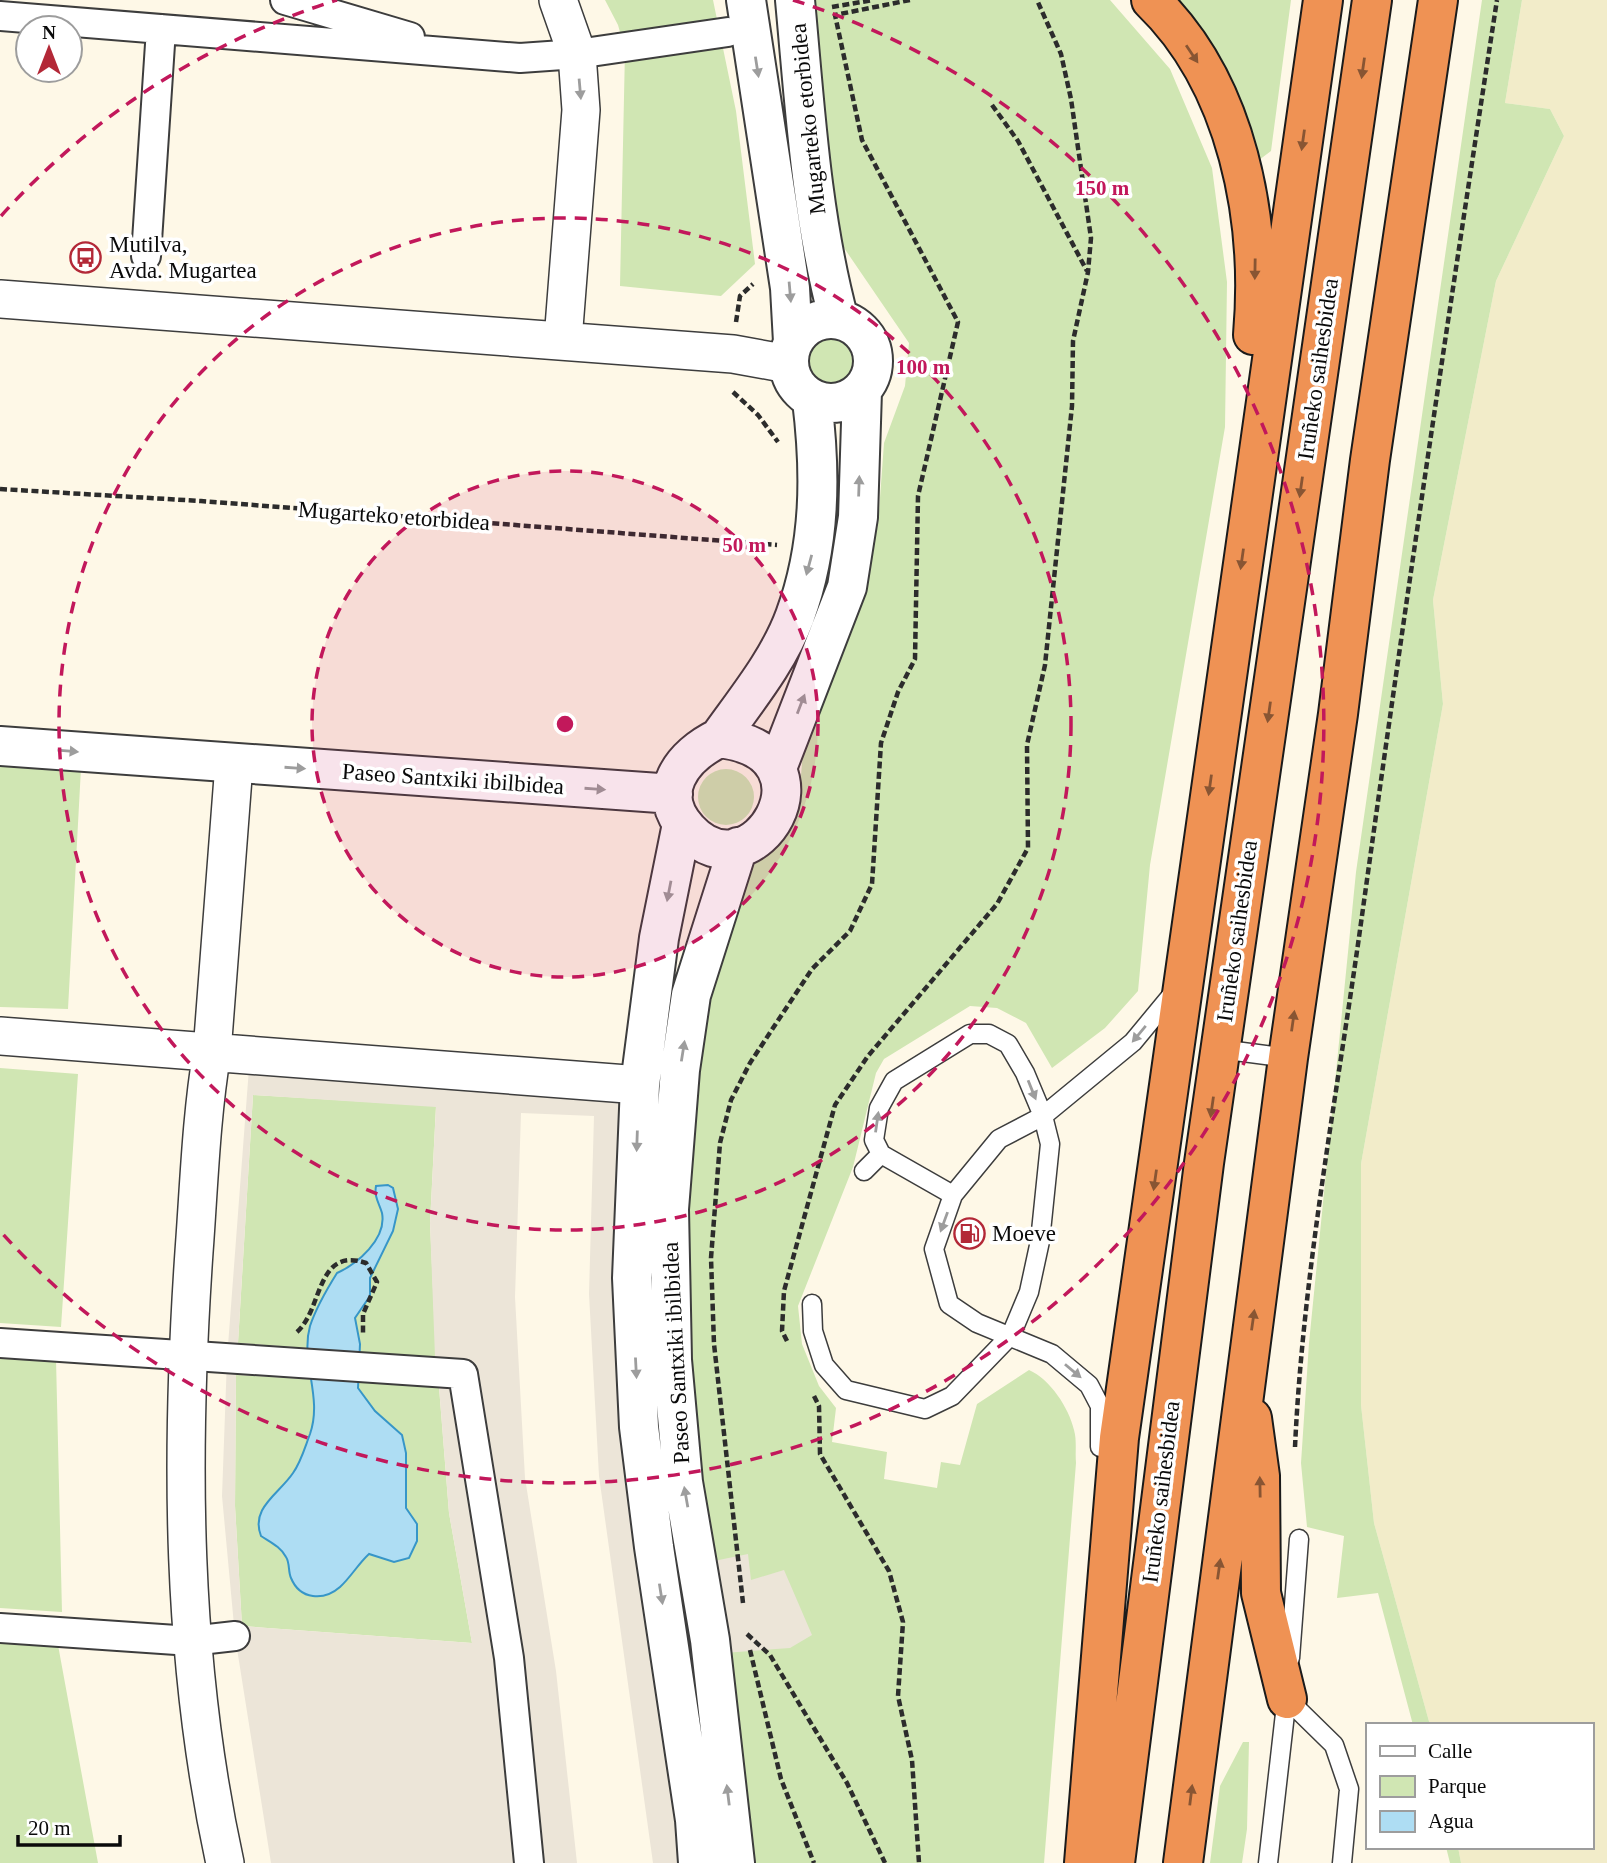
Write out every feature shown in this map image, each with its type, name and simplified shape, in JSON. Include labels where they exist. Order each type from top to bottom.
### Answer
[{"type":"highway","points":[[1151,0],[1197,59],[1223,111],[1241,162],[1256,247],[1254,331],[1244,428],[1252,491]]},
{"type":"highway","points":[[1084,1863],[1119,1438],[1322,0]]},
{"type":"highway","name":"Iruñeko saihesbidea","points":[[1115,1863],[1161,1485],[1220,1049],[1372,0]]},
{"type":"highway","points":[[1183,1863],[1288,1058],[1338,714],[1372,446],[1438,0]]},
{"type":"highway","points":[[1245,1376],[1261,1476],[1261,1593],[1287,1699]]},
{"type":"street","name":"Mugarteko etorbidea","points":[[285,0],[466,54]]},
{"type":"street","points":[[558,0],[577,54],[581,110],[563,340]]},
{"type":"street","name":"Mugarteko etorbidea","points":[[796,0],[808,141],[828,278],[839,320]]},
{"type":"street","name":"Mugarteko etorbidea","points":[[0,16],[520,58],[577,54],[737,16],[790,288],[791,353]]},
{"type":"street","points":[[146,256],[161,29]]},
{"type":"street","points":[[0,299],[757,356],[791,353]]},
{"type":"street","points":[[821,320],[839,320],[856,327],[868,340],[874,358],[872,376],[862,391],[847,401],[829,404],[812,400],[796,385],[791,353],[805,328],[821,320]]},
{"type":"street","points":[[812,400],[820,492],[812,553],[795,618],[762,677],[719,738],[685,759],[676,776],[677,809],[706,844],[738,848],[755,841],[769,830],[778,814],[782,796],[777,768],[847,587],[858,517],[862,391]]},
{"type":"street","points":[[719,738],[738,740],[777,768]]},
{"type":"street","name":"Paseo Santxiki ibilbidea","points":[[0,746],[234,764],[677,809],[639,1084],[632,1278],[639,1427],[695,1820],[698,1863]]},
{"type":"street","points":[[225,1863],[214,1815],[191,1641],[184,1500],[187,1356],[205,1097],[212,1052],[234,764]]},
{"type":"street","name":"Paseo Santxiki ibilbidea","points":[[735,1863],[710,1640],[683,1482],[672,1360],[669,1209],[680,1070],[691,995],[738,848]]},
{"type":"street","points":[[0,1035],[639,1084]]},
{"type":"street","points":[[0,1343],[463,1374],[509,1658],[529,1863]]},
{"type":"street","points":[[0,1628],[191,1641],[234,1636]]},
{"type":"lane","points":[[1091,1791],[1078,1731],[1102,1429],[1100,1406],[1089,1385],[1052,1354],[977,1323],[949,1304],[934,1249],[954,1195],[999,1139],[1043,1116],[1133,1042],[1182,982]]},
{"type":"lane","points":[[812,1304],[813,1331],[824,1365],[846,1390],[925,1409],[952,1396],[1011,1335],[1029,1292],[1040,1241],[1050,1144],[1043,1116],[1025,1073],[1008,1044],[989,1034],[970,1034],[894,1081],[879,1108],[874,1140],[881,1154],[954,1195]]},
{"type":"lane","points":[[1220,1049],[1288,1058]]},
{"type":"lane","points":[[864,1171],[881,1154]]},
{"type":"lane","points":[[1268,1863],[1287,1699],[1299,1539]]},
{"type":"lane","points":[[1287,1699],[1334,1745],[1349,1789],[1342,1863]]},
{"type":"path","points":[[744,1608],[714,1344],[712,1258],[720,1143],[730,1100],[750,1063],[812,969],[850,931],[872,884],[881,743],[898,692],[915,659],[918,496],[958,322],[862,140],[835,15],[910,0]]},
{"type":"path","points":[[792,1350],[782,1331],[784,1291],[835,1105],[868,1056],[996,904],[1028,848],[1027,745],[1045,665],[1072,407],[1073,341],[1091,238],[1088,205],[1062,54],[1037,0]]},
{"type":"path","points":[[1295,1454],[1298,1388],[1316,1244],[1422,479],[1497,0]]},
{"type":"path","points":[[992,105],[1018,141],[1087,272]]},
{"type":"path","name":"Mugarteko etorbidea","points":[[0,489],[201,501],[787,546]]},
{"type":"path","points":[[261,1361],[300,1330],[312,1314],[319,1285],[330,1268],[355,1259],[366,1263],[377,1282],[363,1314],[363,1341],[377,1368]]},
{"type":"path","points":[[813,1394],[819,1406],[820,1454],[889,1571],[904,1622],[898,1696],[912,1760],[919,1863]]},
{"type":"path","points":[[746,1621],[780,1779],[814,1863]]},
{"type":"path","points":[[747,1634],[770,1655],[847,1783],[885,1863]]},
{"type":"shaded area","points":[[1522,0],[1607,0],[1607,1863],[1461,1863],[1458,1849],[1593,1849],[1593,1723],[1429,1723],[1374,1523],[1361,1405],[1361,1164],[1443,704],[1433,600],[1496,281],[1564,136],[1550,109],[1505,103]]},
{"type":"shaded area","points":[[249,1068],[605,1093],[625,1106],[686,1863],[653,1863],[599,1476],[589,1294],[594,1116],[521,1113],[515,1297],[525,1478],[556,1671],[577,1863],[271,1863],[235,1636],[222,1496],[227,1359]],"holes":[[[253,1095],[436,1107],[430,1223],[435,1357],[238,1343]],[[236,1375],[439,1387],[449,1513],[472,1643],[242,1626],[235,1506]]]},
{"type":"shaded area","points":[[748,1554],[751,1580],[784,1570],[812,1635],[790,1648],[724,1653],[709,1562]]},
{"type":"green space","points":[[605,0],[713,0],[736,111],[755,264],[721,296],[620,286],[625,50],[618,25]]},
{"type":"green space","points":[[809,0],[1110,0],[1170,69],[1212,168],[1227,282],[1225,427],[1150,865],[1138,991],[1105,1028],[1052,1068],[1026,1023],[997,1008],[970,1006],[884,1059],[876,1073],[853,1167],[798,1306],[802,1344],[819,1386],[836,1408],[832,1442],[887,1452],[884,1479],[937,1488],[941,1462],[960,1465],[977,1404],[1029,1370],[1051,1387],[1068,1413],[1075,1434],[1076,1463],[1044,1863],[747,1863],[703,1520],[682,1232],[703,1010],[745,867],[783,842],[798,810],[805,729],[852,632],[878,525],[884,443],[905,386],[909,343],[840,242]]},
{"type":"green space","points":[[1171,0],[1291,0],[1271,151],[1259,160],[1247,115],[1196,28]]},
{"type":"green space","points":[[1482,0],[1522,0],[1505,103],[1550,109],[1564,136],[1496,281],[1433,600],[1443,704],[1361,1164],[1361,1405],[1374,1523],[1429,1723],[1412,1723],[1378,1593],[1337,1598],[1344,1536],[1307,1527],[1301,1463],[1309,1343],[1356,872]]},
{"type":"green space","points":[[831,336],[840,337],[848,343],[854,351],[854,369],[848,377],[840,383],[831,384],[822,383],[814,377],[808,369],[807,360],[808,351],[814,343],[822,337]]},
{"type":"green space","points":[[0,766],[81,768],[68,1009],[0,1007]]},
{"type":"green space","points":[[726,769],[737,771],[746,777],[752,786],[752,808],[746,817],[737,823],[726,825],[715,823],[706,817],[700,808],[698,797],[700,786],[706,777],[715,771]]},
{"type":"green space","points":[[0,1068],[78,1074],[61,1327],[0,1323]]},
{"type":"green space","points":[[253,1095],[436,1106],[430,1223],[436,1357],[238,1343]]},
{"type":"green space","points":[[0,1355],[56,1359],[62,1612],[0,1608]]},
{"type":"green space","points":[[236,1374],[439,1387],[449,1513],[472,1643],[242,1626],[235,1506]]},
{"type":"green space","points":[[0,1641],[58,1645],[98,1863],[0,1863]]},
{"type":"green space","points":[[1243,1742],[1249,1742],[1247,1829],[1242,1863],[1210,1863],[1220,1786]]},
{"type":"green space","points":[[1446,1849],[1458,1849],[1461,1863],[1450,1863]]},
{"type":"water","points":[[388,1185],[393,1188],[398,1209],[393,1231],[370,1278],[370,1296],[355,1318],[360,1344],[358,1388],[375,1411],[402,1435],[406,1453],[406,1508],[417,1524],[417,1541],[409,1558],[394,1562],[369,1554],[334,1592],[313,1596],[300,1591],[290,1576],[284,1553],[261,1536],[259,1517],[296,1469],[310,1434],[314,1407],[308,1339],[312,1319],[337,1273],[361,1257],[375,1241],[382,1223],[376,1186]]},
{"type":"place","name":"Mutilva, Avda. Mugartea","points":[[86,257]]},
{"type":"place","name":"Moeve","points":[[969,1233]]}]
